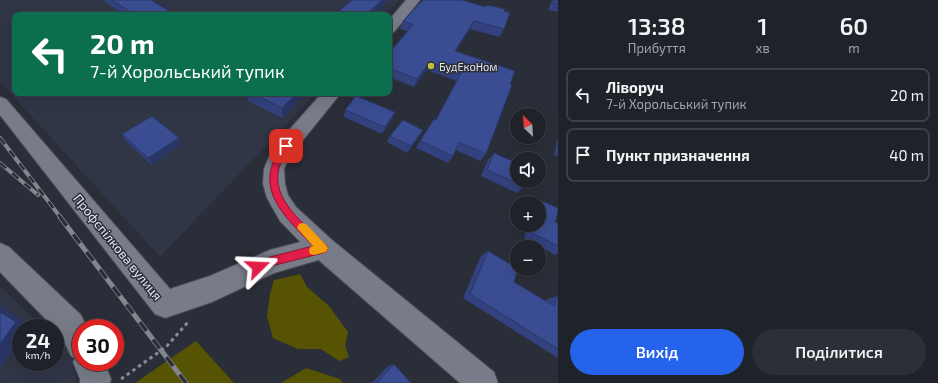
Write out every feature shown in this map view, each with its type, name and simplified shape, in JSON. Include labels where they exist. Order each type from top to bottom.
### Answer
[{"type":"street","points":[[392,24],[413,0]]},
{"type":"street","points":[[329,96],[281,152],[274,169],[274,184],[278,198],[288,214],[323,248],[483,383]]},
{"type":"street","name":"Профспілкова вулиця","points":[[0,102],[165,304],[212,289],[270,262],[323,248]]},
{"type":"street","points":[[0,255],[72,327]]},
{"type":"street","points":[[92,371],[96,379],[95,383]]},
{"type":"path","points":[[114,383],[152,359],[179,334],[212,289]]},
{"type":"shaded area","points":[[0,0],[399,0],[388,12],[12,12],[12,95],[0,82]]},
{"type":"shaded area","points":[[13,96],[313,96],[160,257]]},
{"type":"shaded area","points":[[300,274],[307,287],[329,306],[348,332],[345,346],[349,357],[339,361],[321,349],[298,349],[273,338],[267,316],[270,294],[274,280]]},
{"type":"shaded area","points":[[0,287],[34,319],[12,319],[12,371],[64,371],[64,346],[70,352],[72,371],[74,371],[77,383],[0,383]]},
{"type":"shaded area","points":[[196,341],[234,383],[135,383]]},
{"type":"shaded area","points":[[306,368],[340,379],[343,383],[281,383]]},
{"type":"building","points":[[112,0],[151,0],[171,12],[130,12]]},
{"type":"building","points":[[352,0],[382,0],[369,12],[338,12]]},
{"type":"building","points":[[423,0],[462,0],[486,7],[487,5],[505,9],[504,11],[510,13],[504,29],[474,21],[455,51],[515,71],[510,84],[512,85],[486,154],[459,142],[453,156],[420,141],[434,119],[436,120],[461,73],[430,62],[417,79],[392,69],[392,50],[413,25],[403,21]]},
{"type":"building","points":[[554,0],[558,0],[558,4],[553,3]]},
{"type":"building","points":[[257,96],[294,96],[282,108]]},
{"type":"building","points":[[356,96],[395,112],[385,127],[345,110]]},
{"type":"building","points":[[152,116],[179,138],[148,158],[122,134]]},
{"type":"building","points":[[403,120],[423,130],[411,146],[390,136]]},
{"type":"building","points":[[494,153],[510,160],[510,180],[487,170]]},
{"type":"building","points":[[546,203],[558,208],[555,222],[558,223],[558,246],[532,233],[546,232]]},
{"type":"building","points":[[488,251],[510,264],[510,276],[516,276],[514,282],[554,306],[558,296],[558,349],[470,294]]},
{"type":"building","points":[[0,312],[12,320],[12,328],[0,344]]},
{"type":"building","points":[[394,364],[411,383],[377,383]]},
{"type":"railway","points":[[0,138],[61,218]]},
{"type":"railway","points":[[0,163],[38,195]]},
{"type":"railway","points":[[60,217],[186,383]]},
{"type":"slow traffic","points":[[302,228],[323,248],[314,251]]},
{"type":"place","name":"БудЕкоНом","points":[[431,66]]},
{"type":"route","points":[[258,267],[270,262],[323,248],[288,214],[278,198],[274,184],[274,169],[281,152],[286,146]]}]
